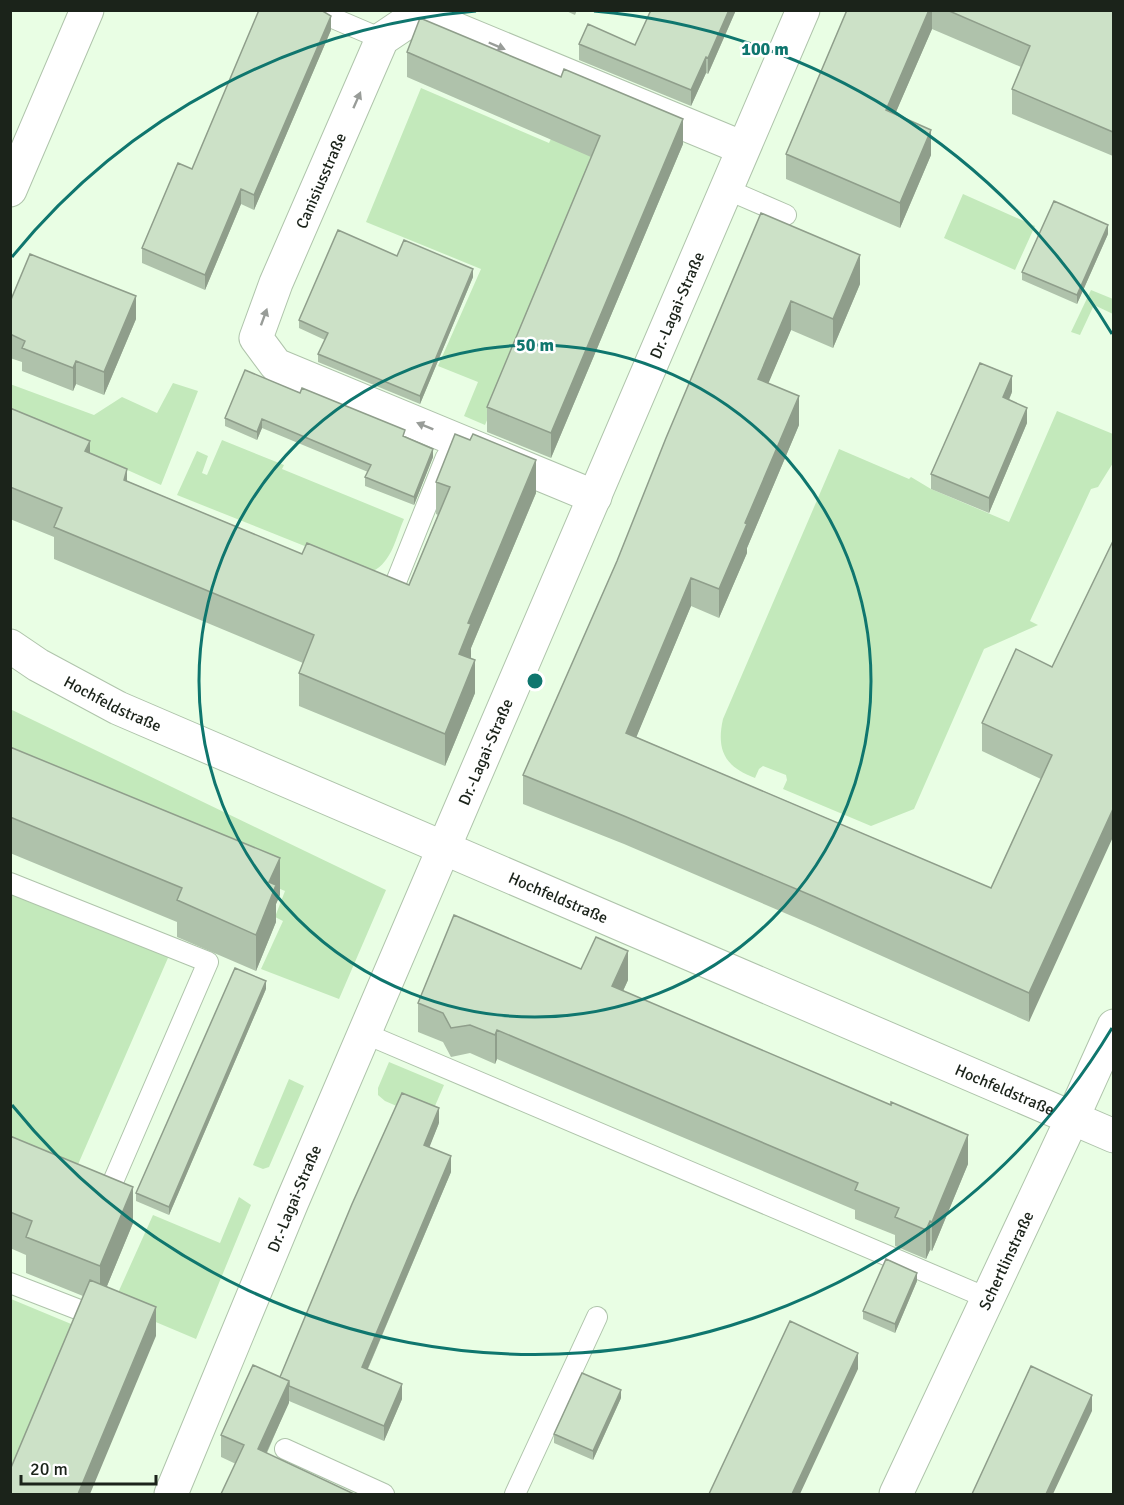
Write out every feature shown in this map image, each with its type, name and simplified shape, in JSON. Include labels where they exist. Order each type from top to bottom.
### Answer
[{"type":"street","points":[[10,190],[87,10]]},
{"type":"street","name":"Dr.-Lagai-Straße","points":[[171,1494],[292,1202],[366,1035],[803,10]]},
{"type":"street","points":[[382,39],[419,14],[743,148]]},
{"type":"street","name":"Canisiusstraße","points":[[382,39],[276,283],[256,338],[276,365],[595,497]]},
{"type":"street","name":"Hochfeldstraße","points":[[10,646],[38,665],[118,708],[1113,1136]]},
{"type":"street","name":"Schertlinstraße","points":[[896,1494],[1072,1119],[1113,1026]]},
{"type":"lane","points":[[314,10],[382,39]]},
{"type":"lane","points":[[726,189],[786,215]]},
{"type":"lane","points":[[360,579],[392,592],[454,438]]},
{"type":"lane","points":[[10,883],[208,962],[112,1184]]},
{"type":"lane","points":[[366,1035],[987,1298]]},
{"type":"lane","points":[[10,1283],[77,1309]]},
{"type":"lane","points":[[515,1494],[597,1317]]},
{"type":"lane","points":[[285,1449],[384,1494]]},
{"type":"green space","points":[[421,88],[549,143],[569,100],[613,116],[485,425],[464,416],[478,382],[438,366],[481,269],[366,222]]},
{"type":"green space","points":[[963,194],[1035,226],[1015,270],[944,238]]},
{"type":"green space","points":[[1091,290],[1113,299],[1113,314],[1094,305],[1080,335],[1071,332]]},
{"type":"green space","points":[[173,383],[198,391],[161,485],[114,464],[11,436],[10,384],[94,415],[122,397],[157,413]]},
{"type":"green space","points":[[1057,411],[1113,434],[1113,463],[1098,487],[1091,489],[1030,621],[1038,625],[984,649],[914,809],[871,826],[783,789],[787,780],[786,775],[763,766],[755,778],[730,763],[722,748],[723,719],[839,449],[909,479],[911,477],[931,489],[1009,522]]},
{"type":"green space","points":[[222,440],[284,465],[282,469],[404,519],[385,562],[373,571],[347,563],[177,495],[197,451],[208,456],[202,473],[207,475]]},
{"type":"green space","points":[[10,709],[386,890],[339,999],[261,969],[283,921],[275,917],[285,891],[11,777]]},
{"type":"green space","points":[[11,888],[171,951],[66,1192],[11,1169]]},
{"type":"green space","points":[[389,1062],[444,1085],[429,1120],[385,1101],[378,1095],[378,1088]]},
{"type":"green space","points":[[289,1079],[304,1086],[269,1167],[263,1169],[253,1165]]},
{"type":"green space","points":[[239,1197],[251,1205],[196,1339],[113,1304],[153,1215],[220,1243]]},
{"type":"green space","points":[[11,1299],[76,1326],[11,1483]]},
{"type":"building","points":[[259,10],[321,10],[331,16],[254,195],[241,189],[205,275],[142,248],[178,163],[192,169]]},
{"type":"building","points":[[651,10],[729,10],[691,90],[579,44],[588,24],[635,45]]},
{"type":"building","points":[[847,10],[929,10],[886,110],[931,130],[900,203],[786,154]]},
{"type":"building","points":[[947,10],[1113,10],[1113,132],[1012,89],[1030,46]]},
{"type":"building","points":[[420,18],[561,77],[564,69],[683,119],[551,433],[487,407],[600,136],[407,52]]},
{"type":"building","points":[[1054,201],[1108,225],[1077,295],[1022,272]]},
{"type":"building","points":[[761,213],[860,255],[833,319],[791,301],[758,379],[799,396],[719,589],[691,578],[626,733],[991,888],[1052,755],[982,723],[1016,649],[1052,667],[1113,541],[1113,809],[1029,993],[815,897],[523,775],[617,561]]},
{"type":"building","points":[[338,230],[397,256],[404,240],[473,269],[420,396],[318,354],[328,333],[299,320]]},
{"type":"building","points":[[30,254],[136,296],[104,372],[76,361],[73,368],[22,348],[25,341],[10,334],[10,302]]},
{"type":"building","points":[[980,363],[1012,376],[1003,397],[1027,408],[989,498],[931,474]]},
{"type":"building","points":[[245,370],[300,393],[302,388],[405,430],[403,436],[433,449],[414,497],[365,477],[371,465],[262,419],[257,432],[225,418]]},
{"type":"building","points":[[10,408],[90,441],[85,451],[127,469],[124,480],[302,554],[307,543],[409,585],[450,487],[436,482],[455,434],[470,440],[473,434],[536,460],[468,623],[471,624],[459,654],[475,660],[445,734],[299,673],[314,635],[54,527],[62,508],[10,487]]},
{"type":"building","points":[[10,747],[280,858],[269,882],[276,885],[256,935],[177,900],[182,888],[10,817]]},
{"type":"building","points":[[454,915],[581,969],[596,937],[628,951],[612,986],[891,1105],[891,1102],[968,1135],[932,1222],[930,1221],[926,1230],[895,1217],[899,1208],[855,1190],[858,1183],[497,1030],[495,1035],[470,1025],[451,1028],[443,1013],[418,1003]]},
{"type":"building","points":[[235,968],[266,981],[169,1207],[136,1193]]},
{"type":"building","points":[[402,1093],[439,1108],[424,1145],[451,1156],[362,1367],[402,1384],[384,1426],[289,1386],[289,1381],[280,1377],[352,1204]]},
{"type":"building","points":[[10,1136],[133,1187],[100,1266],[26,1237],[32,1221],[10,1212]]},
{"type":"building","points":[[886,1259],[917,1273],[895,1324],[863,1311]]},
{"type":"building","points":[[90,1280],[156,1307],[78,1494],[10,1494],[10,1470]]},
{"type":"building","points":[[790,1321],[858,1353],[792,1494],[709,1494]]},
{"type":"building","points":[[253,1365],[289,1381],[258,1449],[354,1494],[221,1494],[244,1445],[221,1435]]},
{"type":"building","points":[[1031,1366],[1092,1395],[1046,1494],[972,1494]]},
{"type":"building","points":[[582,1373],[621,1390],[593,1451],[554,1434]]}]
